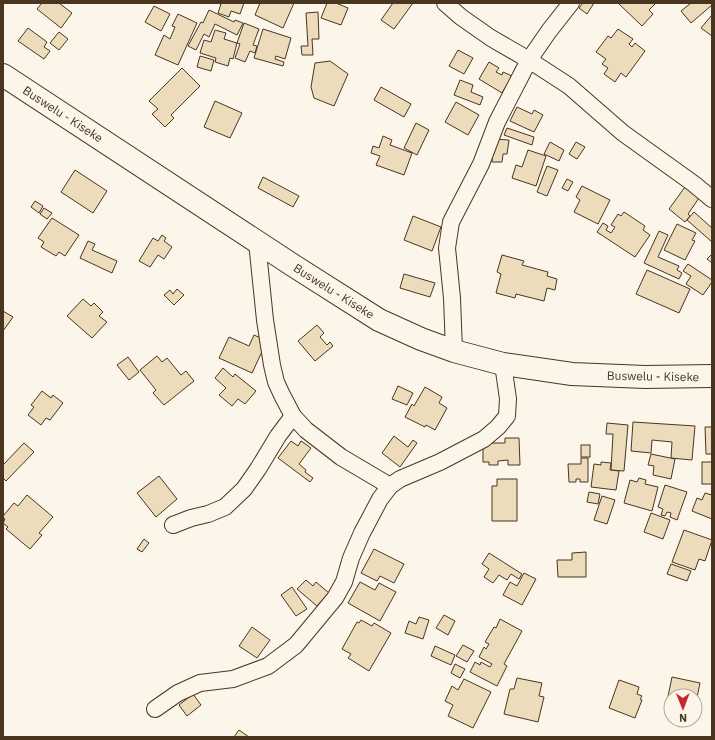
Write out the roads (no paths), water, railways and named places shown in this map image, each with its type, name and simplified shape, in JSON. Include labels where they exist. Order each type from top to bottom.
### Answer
[{"type":"main road","name":"Buswelu - Kiseke","points":[[3,75],[257,242],[379,320],[421,339],[454,351],[503,364],[572,374],[645,377],[712,376]]},
{"type":"street","points":[[445,3],[461,17],[491,38],[569,86],[623,133],[694,184],[712,199]]},
{"type":"street","points":[[454,351],[452,298],[446,248],[451,222],[481,164],[497,122],[529,60],[571,3]]},
{"type":"street","points":[[257,242],[265,320],[272,366],[276,382],[293,416],[306,430],[341,457],[390,486]]},
{"type":"street","points":[[155,709],[178,693],[200,683],[233,679],[268,666],[296,645],[335,598],[344,582],[351,558],[362,533],[380,499],[390,486],[400,479],[440,462],[484,439],[498,427],[507,416],[508,399],[503,364]]},
{"type":"street","points":[[173,525],[225,507],[244,489],[278,436],[293,416]]}]
